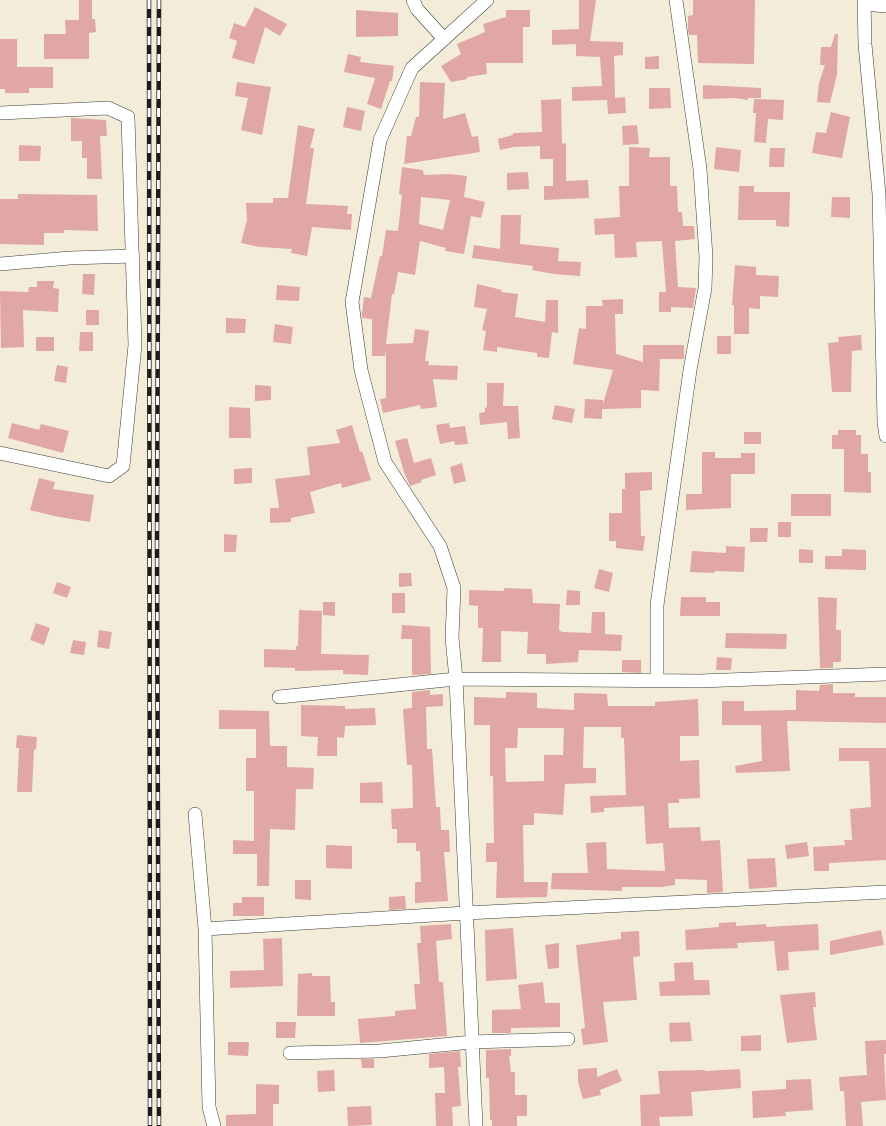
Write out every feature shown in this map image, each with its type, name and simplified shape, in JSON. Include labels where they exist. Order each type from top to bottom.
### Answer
[{"type":"street","points":[[413,0],[417,9],[444,39]]},
{"type":"street","points":[[476,1126],[456,679],[452,638],[454,588],[440,546],[385,462],[361,370],[352,302],[380,140],[412,68],[487,0]]},
{"type":"street","points":[[657,680],[657,605],[689,378],[705,288],[706,257],[700,169],[676,0]]},
{"type":"street","points":[[886,6],[864,2],[865,44],[879,194],[884,422],[886,436]]},
{"type":"street","points":[[0,113],[108,108],[128,117],[135,345],[123,466],[109,476],[0,453]]},
{"type":"street","points":[[0,264],[70,258],[133,256]]},
{"type":"street","points":[[279,697],[456,679],[700,681],[886,674]]},
{"type":"street","points":[[195,814],[204,929],[209,1107],[214,1126]]},
{"type":"street","points":[[204,929],[466,913],[886,892]]},
{"type":"street","points":[[290,1053],[380,1051],[472,1042],[568,1039]]},
{"type":"building","points":[[79,0],[92,0],[92,19],[95,19],[96,32],[89,33],[89,59],[44,59],[44,34],[66,34],[65,20],[79,20]]},
{"type":"building","points":[[579,0],[596,0],[590,41],[623,42],[623,55],[614,56],[615,98],[625,97],[626,113],[608,114],[607,100],[572,101],[572,87],[602,86],[600,57],[576,56],[576,44],[552,45],[552,30],[579,29]]},
{"type":"building","points":[[693,0],[755,0],[754,64],[698,63],[697,35],[689,35],[688,30],[688,16],[693,15]]},
{"type":"building","points":[[255,7],[287,24],[280,36],[265,27],[254,64],[232,58],[237,41],[229,38],[234,23],[245,27]]},
{"type":"building","points":[[356,10],[398,13],[398,36],[356,37]]},
{"type":"building","points":[[506,10],[530,10],[530,27],[523,27],[523,63],[486,63],[487,74],[467,77],[467,79],[451,82],[441,66],[461,54],[457,44],[485,32],[483,24],[506,17]]},
{"type":"building","points":[[835,34],[838,34],[837,74],[830,103],[817,102],[819,83],[825,65],[820,65],[821,47],[831,47]]},
{"type":"building","points":[[0,39],[17,39],[17,67],[53,67],[53,88],[29,88],[29,93],[5,93],[5,89],[0,89]]},
{"type":"building","points":[[348,54],[361,57],[360,62],[394,66],[392,81],[390,81],[381,109],[367,104],[375,78],[344,72]]},
{"type":"building","points":[[659,56],[659,69],[645,69],[645,57]]},
{"type":"building","points":[[237,82],[271,87],[262,135],[241,130],[248,98],[235,96]]},
{"type":"building","points":[[420,82],[445,83],[443,119],[465,113],[472,137],[478,136],[480,152],[404,164],[407,136],[411,136],[416,117],[419,117]]},
{"type":"building","points":[[703,85],[761,88],[761,98],[748,98],[748,100],[735,98],[703,99]]},
{"type":"building","points":[[649,88],[670,88],[671,108],[649,109]]},
{"type":"building","points":[[561,99],[562,144],[566,143],[566,181],[588,180],[589,198],[544,200],[544,186],[553,186],[553,159],[540,159],[540,146],[514,147],[500,150],[498,139],[513,135],[513,133],[542,132],[541,100]]},
{"type":"building","points":[[754,99],[784,100],[783,120],[768,119],[766,143],[754,142],[756,113],[753,113]]},
{"type":"building","points":[[347,107],[365,111],[361,131],[343,127]]},
{"type":"building","points":[[831,112],[850,117],[842,158],[812,153],[816,132],[826,133]]},
{"type":"building","points":[[71,118],[106,120],[107,136],[100,136],[102,179],[87,179],[87,158],[82,158],[82,141],[71,141]]},
{"type":"building","points":[[298,125],[315,129],[310,148],[314,148],[306,204],[348,206],[347,214],[352,214],[351,230],[312,227],[307,256],[291,253],[292,249],[260,247],[241,243],[247,220],[246,203],[273,203],[273,198],[288,198]]},
{"type":"building","points":[[637,125],[639,144],[623,145],[622,126]]},
{"type":"building","points":[[19,145],[41,146],[40,161],[19,161]]},
{"type":"building","points":[[629,147],[650,148],[649,157],[670,157],[670,186],[677,186],[678,212],[682,212],[683,226],[694,226],[695,239],[675,241],[678,287],[696,288],[693,308],[671,307],[671,312],[659,312],[659,292],[666,292],[662,241],[636,242],[637,257],[615,258],[614,234],[595,235],[594,219],[620,217],[619,186],[629,186]]},
{"type":"building","points":[[716,147],[741,150],[739,172],[714,169]]},
{"type":"building","points":[[770,148],[785,148],[784,167],[769,167]]},
{"type":"building","points":[[402,167],[423,170],[424,175],[450,174],[467,176],[464,197],[485,202],[481,218],[471,216],[464,254],[445,251],[446,248],[420,241],[415,275],[398,272],[394,294],[392,294],[386,344],[413,343],[415,329],[429,331],[425,361],[429,361],[428,365],[458,366],[457,380],[433,379],[437,407],[421,409],[420,405],[383,413],[380,399],[386,398],[386,350],[385,356],[372,356],[372,319],[362,318],[362,313],[364,297],[371,298],[380,256],[382,256],[386,230],[398,231],[402,195],[399,194]],"holes":[[[421,197],[450,200],[443,230],[419,224]]]},
{"type":"building","points":[[528,172],[529,189],[507,190],[507,173]]},
{"type":"building","points":[[739,186],[754,186],[754,192],[790,192],[789,227],[776,226],[776,220],[738,220]]},
{"type":"building","points":[[18,194],[97,195],[98,231],[64,230],[64,233],[44,233],[44,245],[0,244],[0,199],[18,199]]},
{"type":"building","points":[[832,197],[850,197],[850,218],[831,217]]},
{"type":"building","points":[[501,215],[521,215],[520,244],[559,248],[558,261],[581,262],[580,276],[554,274],[532,270],[533,266],[472,258],[474,245],[500,249]]},
{"type":"building","points":[[735,265],[756,267],[756,275],[779,276],[778,297],[760,296],[760,309],[749,308],[749,334],[734,334],[734,305],[732,305]]},
{"type":"building","points":[[83,274],[95,274],[94,295],[82,294]]},
{"type":"building","points":[[37,281],[54,281],[53,288],[59,289],[58,312],[23,310],[24,347],[1,348],[0,291],[28,292],[29,287],[37,287]]},
{"type":"building","points":[[477,284],[502,290],[501,292],[518,294],[515,317],[545,322],[546,300],[558,300],[558,333],[552,332],[549,358],[537,357],[537,353],[497,347],[497,352],[483,350],[486,331],[482,330],[487,309],[474,307]]},
{"type":"building","points":[[277,285],[300,287],[299,301],[276,300]]},
{"type":"building","points":[[623,299],[623,314],[615,314],[616,354],[643,362],[643,345],[684,345],[684,359],[660,359],[659,391],[641,390],[641,408],[602,409],[602,419],[584,418],[585,399],[603,400],[603,404],[613,370],[573,364],[579,328],[586,329],[586,306],[603,306],[602,300]]},
{"type":"building","points":[[86,310],[99,310],[99,325],[86,325]]},
{"type":"building","points":[[226,318],[246,319],[245,333],[226,333]]},
{"type":"building","points":[[275,324],[293,327],[291,344],[273,342]]},
{"type":"building","points":[[80,332],[93,332],[93,351],[79,351]]},
{"type":"building","points":[[861,335],[862,350],[852,351],[851,392],[832,392],[828,343],[839,342],[838,337]]},
{"type":"building","points":[[717,336],[731,336],[731,354],[717,354]]},
{"type":"building","points":[[36,337],[54,337],[54,351],[36,351]]},
{"type":"building","points":[[57,365],[68,367],[66,383],[54,381]]},
{"type":"building","points":[[487,383],[504,383],[503,406],[518,406],[520,438],[508,439],[507,422],[480,425],[479,413],[485,412],[485,408],[487,407]]},
{"type":"building","points":[[255,385],[271,386],[271,400],[255,401]]},
{"type":"building","points":[[555,405],[575,409],[572,423],[552,419]]},
{"type":"building","points":[[229,407],[250,408],[251,438],[229,438]]},
{"type":"building","points":[[12,423],[39,430],[41,424],[69,431],[63,453],[8,438]]},
{"type":"building","points":[[449,423],[450,428],[465,426],[468,444],[455,445],[454,441],[440,444],[436,425]]},
{"type":"building","points":[[352,425],[360,452],[362,451],[371,480],[342,488],[341,483],[310,492],[315,513],[291,518],[291,522],[270,523],[270,508],[279,508],[275,479],[310,475],[307,447],[340,443],[336,430]]},
{"type":"building","points":[[838,430],[856,430],[856,435],[861,435],[861,454],[868,454],[868,472],[871,472],[871,493],[844,492],[844,449],[832,449],[832,435],[838,435]]},
{"type":"building","points":[[744,432],[761,432],[761,444],[744,444]]},
{"type":"building","points":[[407,438],[414,463],[431,458],[436,475],[421,480],[422,482],[410,486],[404,472],[395,441]]},
{"type":"building","points":[[702,452],[715,452],[715,458],[741,458],[741,453],[755,453],[755,474],[731,474],[731,508],[686,510],[686,494],[702,494]]},
{"type":"building","points":[[462,463],[466,481],[454,484],[450,467]]},
{"type":"building","points":[[252,468],[252,483],[234,484],[234,469]]},
{"type":"building","points":[[652,472],[652,490],[640,491],[641,536],[645,536],[643,551],[616,548],[616,541],[609,541],[609,513],[622,513],[622,489],[625,489],[625,473]]},
{"type":"building","points":[[39,478],[55,482],[53,489],[94,495],[90,522],[30,510]]},
{"type":"building","points":[[791,494],[831,494],[831,516],[791,516]]},
{"type":"building","points":[[778,522],[791,522],[791,537],[778,537]]},
{"type":"building","points":[[750,528],[768,528],[767,542],[750,542]]},
{"type":"building","points":[[224,534],[237,535],[236,552],[224,552]]},
{"type":"building","points":[[726,546],[745,547],[744,572],[690,572],[692,551],[726,553]]},
{"type":"building","points":[[799,549],[813,550],[813,563],[799,563]]},
{"type":"building","points":[[842,549],[866,550],[866,570],[825,569],[825,556],[842,556]]},
{"type":"building","points":[[599,569],[613,573],[609,592],[594,588]]},
{"type":"building","points":[[399,573],[411,573],[412,586],[399,587]]},
{"type":"building","points":[[57,582],[71,587],[67,598],[53,593]]},
{"type":"building","points":[[504,588],[532,589],[533,603],[560,604],[559,630],[562,632],[591,633],[592,612],[605,612],[605,634],[622,635],[621,651],[579,650],[578,662],[546,664],[546,654],[527,654],[528,632],[501,631],[501,662],[482,662],[483,628],[478,628],[478,606],[469,605],[469,590],[504,591]]},
{"type":"building","points":[[567,590],[580,591],[580,605],[566,605]]},
{"type":"building","points":[[392,593],[405,593],[405,613],[392,613]]},
{"type":"building","points":[[681,597],[706,597],[706,602],[720,602],[720,616],[680,616]]},
{"type":"building","points":[[818,597],[837,598],[836,630],[841,630],[841,662],[833,662],[833,668],[820,668]]},
{"type":"building","points":[[323,602],[335,602],[335,616],[323,615]]},
{"type":"building","points":[[299,610],[322,611],[321,654],[369,655],[368,675],[343,674],[343,670],[295,671],[295,668],[264,667],[264,649],[296,650],[296,646],[298,646]]},
{"type":"building","points":[[36,623],[50,628],[44,645],[30,640]]},
{"type":"building","points":[[402,625],[430,627],[431,674],[412,675],[412,639],[401,639]]},
{"type":"building","points":[[99,630],[112,632],[109,649],[97,647]]},
{"type":"building","points":[[726,633],[787,634],[786,649],[725,648]]},
{"type":"building","points":[[73,640],[86,642],[84,655],[70,653]]},
{"type":"building","points":[[717,657],[732,658],[731,670],[716,670]]},
{"type":"building","points":[[622,660],[641,660],[641,673],[622,672]]},
{"type":"building","points":[[833,684],[833,693],[855,693],[855,697],[886,697],[886,723],[787,721],[790,771],[736,773],[735,766],[762,761],[761,725],[722,725],[722,701],[744,701],[744,711],[796,710],[796,690],[819,691],[820,685]]},
{"type":"building","points":[[430,690],[430,695],[443,694],[443,706],[426,707],[427,749],[432,749],[436,807],[440,807],[441,830],[449,830],[450,852],[444,852],[448,901],[415,903],[415,882],[421,882],[420,851],[416,851],[416,843],[397,843],[397,829],[392,829],[391,809],[413,808],[412,765],[407,765],[403,709],[412,708],[412,692]]},
{"type":"building","points":[[506,692],[537,693],[537,708],[574,710],[574,693],[607,694],[608,706],[655,706],[655,702],[698,699],[699,736],[680,736],[680,761],[699,760],[700,798],[679,799],[679,803],[668,803],[669,828],[700,827],[701,841],[720,840],[723,892],[707,893],[707,880],[675,879],[675,885],[662,887],[622,887],[622,891],[551,889],[552,873],[588,873],[586,843],[606,842],[607,869],[665,871],[663,843],[646,844],[644,806],[604,808],[604,812],[591,813],[590,796],[626,795],[624,738],[621,738],[621,727],[584,727],[583,768],[596,768],[596,783],[565,784],[563,815],[534,813],[534,825],[523,825],[524,882],[548,882],[547,897],[496,898],[497,862],[486,862],[486,843],[494,843],[493,776],[490,776],[490,725],[474,725],[474,697],[506,698]],"holes":[[[518,728],[564,728],[563,755],[544,755],[544,781],[506,782],[505,748],[517,748]]]},
{"type":"building","points":[[301,705],[345,706],[345,709],[375,708],[376,725],[345,726],[344,738],[337,737],[337,756],[317,756],[318,737],[301,736]]},
{"type":"building","points":[[219,710],[269,711],[270,746],[287,746],[287,767],[314,768],[313,789],[296,789],[295,830],[270,829],[269,886],[257,886],[257,854],[233,854],[233,840],[254,841],[254,791],[246,791],[246,758],[256,758],[256,729],[219,729]]},
{"type":"building","points":[[17,735],[37,737],[36,750],[34,749],[32,792],[17,792],[19,748],[16,748]]},
{"type":"building","points":[[839,748],[886,748],[886,860],[829,863],[829,871],[814,871],[813,847],[845,845],[844,840],[852,840],[850,809],[871,807],[869,761],[839,761]]},
{"type":"building","points":[[382,782],[383,803],[360,803],[360,783]]},
{"type":"building","points":[[807,842],[809,856],[787,859],[785,845]]},
{"type":"building","points":[[326,845],[352,846],[352,869],[326,868]]},
{"type":"building","points":[[775,858],[777,887],[749,889],[747,859]]},
{"type":"building","points":[[295,880],[311,880],[311,900],[295,899]]},
{"type":"building","points":[[405,896],[406,909],[389,910],[389,897]]},
{"type":"building","points":[[242,897],[264,897],[264,916],[233,916],[233,903],[242,903]]},
{"type":"building","points":[[736,922],[736,926],[766,924],[766,927],[818,924],[819,950],[788,952],[789,970],[777,971],[774,941],[737,943],[738,948],[686,950],[685,930],[719,927],[719,923]]},
{"type":"building","points":[[451,924],[452,939],[436,941],[439,982],[443,982],[447,1036],[360,1043],[358,1019],[395,1016],[395,1011],[416,1009],[414,984],[420,984],[417,943],[421,943],[420,926]]},
{"type":"building","points":[[513,928],[517,979],[486,981],[485,930]]},
{"type":"building","points":[[881,930],[884,945],[830,955],[830,941]]},
{"type":"building","points":[[639,931],[640,956],[633,957],[637,1000],[603,1002],[608,1042],[583,1045],[581,1029],[585,1028],[576,945],[621,939],[621,932]]},
{"type":"building","points":[[282,938],[283,986],[230,988],[230,971],[264,970],[263,939]]},
{"type":"building","points":[[559,943],[559,968],[548,969],[545,945]]},
{"type":"building","points":[[693,962],[694,980],[709,980],[710,995],[660,996],[659,982],[675,981],[674,963]]},
{"type":"building","points":[[312,973],[312,976],[330,976],[331,1002],[335,1002],[335,1016],[297,1016],[298,974]]},
{"type":"building","points":[[543,982],[545,1003],[560,1003],[560,1027],[511,1028],[511,1033],[492,1033],[492,1010],[521,1009],[518,985]]},
{"type":"building","points":[[815,992],[816,1007],[813,1007],[817,1040],[787,1043],[780,995]]},
{"type":"building","points":[[276,1022],[296,1022],[295,1038],[276,1038]]},
{"type":"building","points":[[690,1022],[692,1041],[670,1042],[669,1023]]},
{"type":"building","points":[[761,1035],[761,1051],[741,1051],[741,1036]]},
{"type":"building","points":[[886,1040],[886,1054],[884,1054],[886,1100],[861,1102],[863,1126],[846,1126],[844,1091],[840,1091],[839,1077],[867,1075],[865,1041]]},
{"type":"building","points":[[228,1042],[249,1042],[248,1056],[228,1055]]},
{"type":"building","points":[[511,1049],[511,1056],[509,1056],[511,1072],[515,1072],[515,1095],[527,1095],[527,1116],[517,1116],[517,1126],[492,1126],[492,1120],[490,1120],[489,1078],[486,1078],[486,1050]]},
{"type":"building","points":[[460,1051],[461,1067],[458,1067],[461,1106],[452,1107],[453,1126],[436,1126],[435,1093],[445,1093],[444,1067],[429,1068],[429,1054]]},
{"type":"building","points":[[361,1059],[374,1059],[374,1068],[362,1068]]},
{"type":"building","points":[[597,1068],[597,1077],[617,1069],[622,1081],[600,1090],[601,1095],[583,1099],[578,1082],[578,1069]]},
{"type":"building","points":[[740,1069],[741,1088],[691,1092],[693,1116],[659,1117],[660,1126],[641,1126],[640,1095],[660,1094],[658,1071]]},
{"type":"building","points":[[334,1070],[335,1091],[318,1092],[317,1071]]},
{"type":"building","points":[[811,1079],[813,1110],[785,1112],[786,1116],[753,1118],[752,1091],[786,1089],[786,1080]]},
{"type":"building","points":[[256,1084],[279,1085],[279,1104],[273,1104],[273,1126],[226,1126],[226,1115],[256,1114]]},
{"type":"building","points":[[371,1106],[372,1125],[348,1126],[347,1107]]},
{"type":"railway","points":[[149,0],[150,1126]]},
{"type":"railway","points":[[159,0],[157,545],[159,1126]]}]
